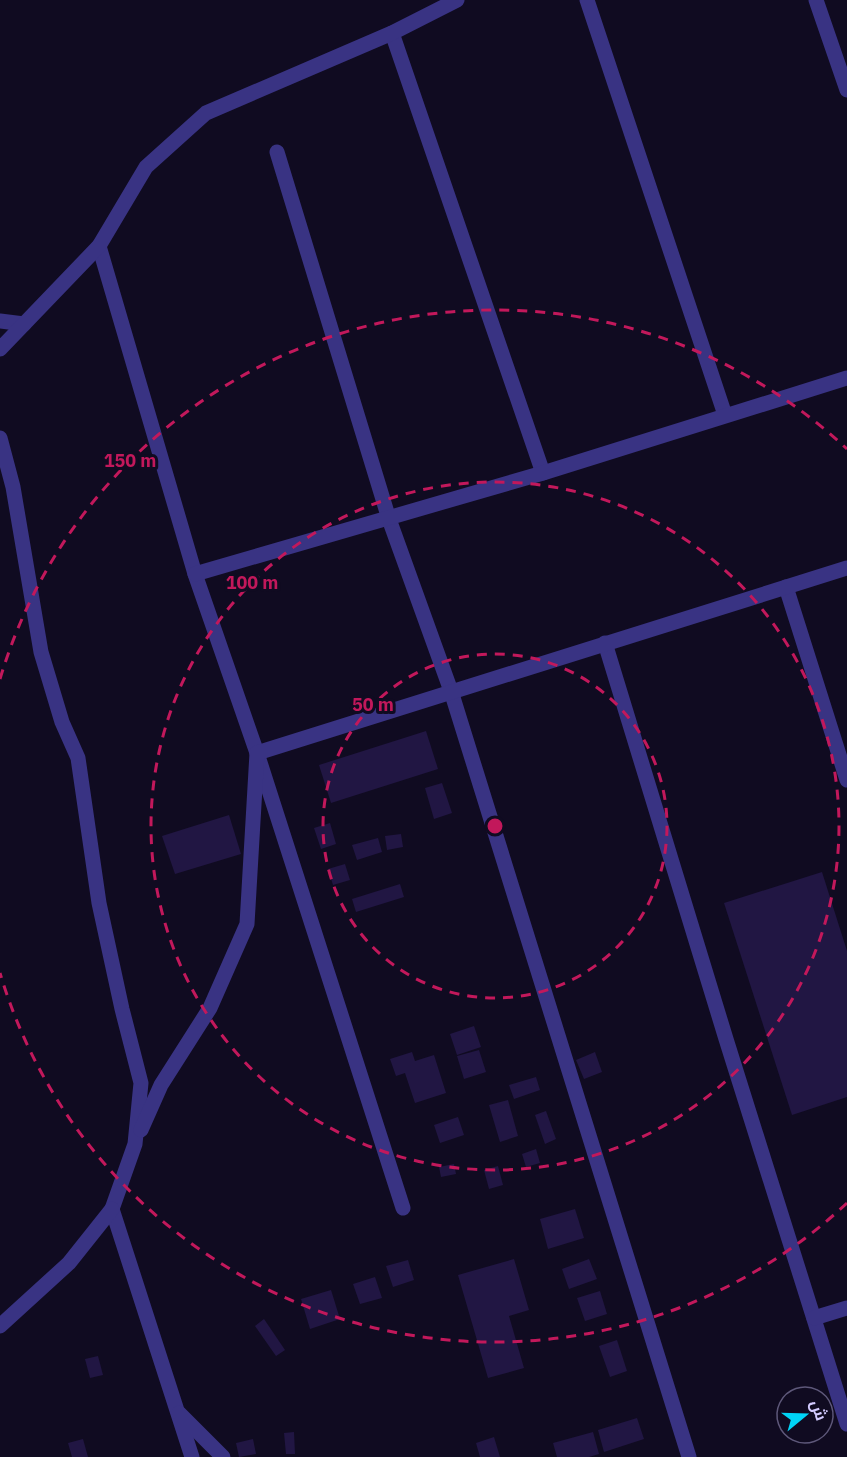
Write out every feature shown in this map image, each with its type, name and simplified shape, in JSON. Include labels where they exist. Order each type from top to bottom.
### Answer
[{"type":"street","points":[[0,349],[99,246],[146,166],[206,113],[392,33],[457,0]]},
{"type":"street","points":[[587,0],[725,415]]},
{"type":"street","points":[[816,0],[847,90]]},
{"type":"street","points":[[392,33],[543,473]]},
{"type":"street","points":[[277,152],[389,519],[451,691],[689,1457]]},
{"type":"street","points":[[99,246],[195,574],[257,753],[403,1208]]},
{"type":"street","points":[[0,321],[24,324]]},
{"type":"street","points":[[195,574],[543,473],[847,378]]},
{"type":"street","points":[[0,438],[13,487],[41,652],[62,722],[78,758],[99,903],[122,1010],[141,1083],[135,1144]]},
{"type":"street","points":[[257,753],[847,568]]},
{"type":"street","points":[[786,587],[847,780]]},
{"type":"street","points":[[605,643],[847,1424]]},
{"type":"street","points":[[0,1326],[69,1263],[112,1209],[135,1144],[161,1085],[210,1008],[247,924],[257,753]]},
{"type":"street","points":[[112,1209],[192,1457]]},
{"type":"street","points":[[814,1318],[847,1308]]},
{"type":"street","points":[[177,1411],[223,1457]]},
{"type":"building","points":[[426,731],[438,769],[331,803],[319,765]]},
{"type":"building","points":[[442,783],[452,813],[434,819],[425,788]]},
{"type":"building","points":[[229,815],[241,854],[175,874],[162,836]]},
{"type":"building","points":[[330,823],[336,844],[321,849],[314,828]]},
{"type":"building","points":[[401,834],[403,847],[387,850],[385,836]]},
{"type":"building","points":[[378,838],[382,852],[357,860],[352,845]]},
{"type":"building","points":[[345,864],[350,880],[333,885],[328,869]]},
{"type":"building","points":[[822,872],[847,951],[847,1097],[792,1115],[724,903]]},
{"type":"building","points":[[400,884],[404,897],[356,912],[352,899]]},
{"type":"building","points":[[474,1026],[481,1047],[457,1055],[450,1034]]},
{"type":"building","points":[[479,1050],[486,1072],[464,1079],[457,1056]]},
{"type":"building","points":[[412,1052],[415,1061],[434,1055],[446,1093],[415,1103],[405,1073],[396,1076],[390,1059]]},
{"type":"building","points":[[595,1052],[602,1072],[584,1079],[576,1060]]},
{"type":"building","points":[[536,1077],[540,1090],[514,1099],[509,1085]]},
{"type":"building","points":[[508,1100],[518,1136],[500,1142],[489,1105]]},
{"type":"building","points":[[546,1111],[556,1139],[545,1144],[535,1115]]},
{"type":"building","points":[[458,1117],[464,1135],[440,1143],[434,1125]]},
{"type":"building","points":[[536,1149],[540,1163],[526,1167],[522,1154]]},
{"type":"building","points":[[454,1164],[456,1174],[441,1177],[439,1167]]},
{"type":"building","points":[[498,1166],[503,1185],[489,1189],[484,1170]]},
{"type":"building","points":[[575,1209],[584,1238],[548,1249],[540,1219]]},
{"type":"building","points":[[514,1259],[529,1310],[509,1316],[524,1368],[488,1378],[458,1275]]},
{"type":"building","points":[[589,1259],[597,1279],[569,1289],[562,1269]]},
{"type":"building","points":[[408,1260],[414,1280],[393,1287],[386,1266]]},
{"type":"building","points":[[375,1277],[382,1298],[360,1304],[353,1284]]},
{"type":"building","points":[[331,1290],[340,1319],[310,1329],[301,1299]]},
{"type":"building","points":[[600,1291],[607,1314],[585,1321],[577,1298]]},
{"type":"building","points":[[264,1319],[285,1350],[276,1356],[255,1326]]},
{"type":"building","points":[[617,1340],[627,1371],[610,1377],[599,1346]]},
{"type":"building","points":[[98,1356],[103,1375],[90,1378],[85,1359]]},
{"type":"building","points":[[637,1418],[644,1439],[604,1452],[598,1430]]},
{"type":"building","points":[[294,1432],[295,1454],[286,1454],[284,1433]]},
{"type":"building","points":[[593,1432],[599,1454],[589,1457],[557,1457],[553,1443]]},
{"type":"building","points":[[494,1437],[500,1457],[480,1457],[476,1443]]},
{"type":"building","points":[[83,1439],[88,1457],[72,1457],[68,1443]]},
{"type":"building","points":[[253,1439],[256,1454],[239,1457],[236,1443]]}]
